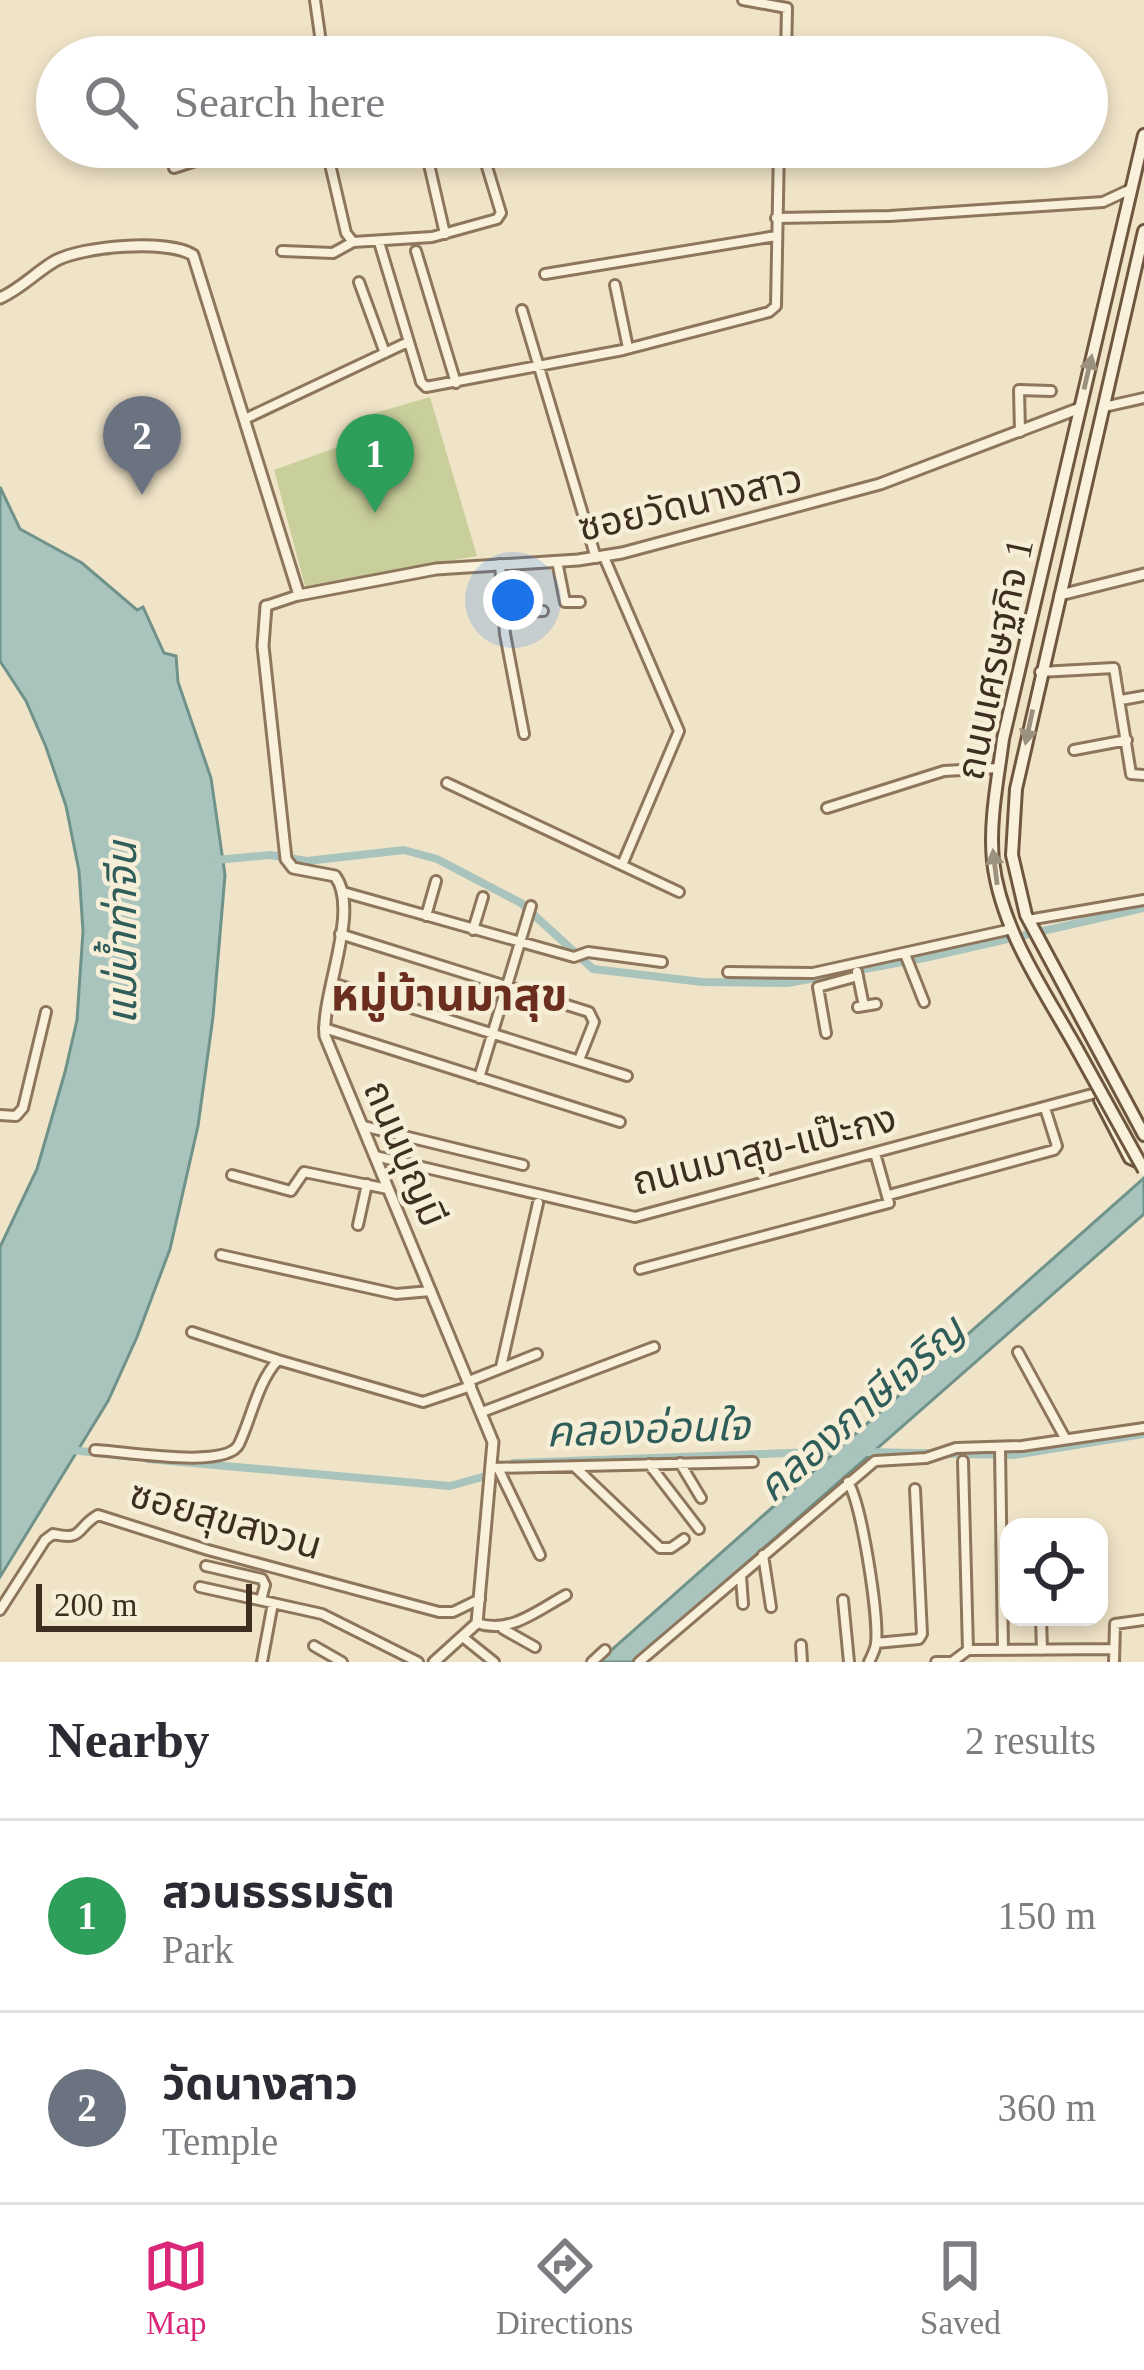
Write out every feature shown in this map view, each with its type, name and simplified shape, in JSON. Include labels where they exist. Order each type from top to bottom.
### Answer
[{"type":"main road","name":"ถนนเศรษฐกิจ 1","points":[[1144,135],[999,768],[993,859],[1019,946],[1144,1166]]},
{"type":"main road","name":"ถนนเศรษฐกิจ 1","points":[[1144,231],[1040,672],[1011,832],[1017,886],[1028,920],[1144,1135]]},
{"type":"main road","points":[[1052,527],[1074,531]]},
{"type":"main road","points":[[1036,937],[1144,1122]]},
{"type":"main road","points":[[1019,946],[1130,1158],[1144,1166]]},
{"type":"street","points":[[315,0],[320,36]]},
{"type":"street","points":[[743,0],[780,2],[788,13],[786,36]]},
{"type":"street","points":[[331,168],[346,233],[353,242]]},
{"type":"street","points":[[430,168],[446,234]]},
{"type":"street","points":[[282,251],[333,253],[353,242],[446,234],[500,217],[487,168]]},
{"type":"street","points":[[379,242],[426,387],[456,383],[628,348],[773,310],[779,301],[778,168]]},
{"type":"street","points":[[776,218],[1103,202],[1132,189]]},
{"type":"street","points":[[544,274],[776,236]]},
{"type":"street","points":[[0,298],[61,258],[138,247],[182,249],[196,260],[299,595],[266,606],[263,646],[286,856],[293,868],[335,876],[343,892],[324,1028],[620,1122]]},
{"type":"street","points":[[416,251],[456,383]]},
{"type":"street","points":[[359,282],[385,353]]},
{"type":"street","points":[[615,285],[628,348]]},
{"type":"street","points":[[522,310],[600,557],[679,731],[622,865]]},
{"type":"street","points":[[247,418],[409,342]]},
{"type":"street","points":[[1020,432],[1019,390],[1052,392]]},
{"type":"street","points":[[1103,408],[1144,398]]},
{"type":"street","name":"ซอยวัดนางสาว","points":[[299,595],[436,569],[600,557],[827,501],[935,466],[1080,408]]},
{"type":"street","points":[[557,561],[565,602],[580,602]]},
{"type":"street","points":[[500,564],[503,613],[524,734]]},
{"type":"street","points":[[1060,596],[1144,574]]},
{"type":"street","points":[[503,613],[543,611]]},
{"type":"street","points":[[1040,672],[1111,666],[1121,700],[1131,774],[1144,775]]},
{"type":"street","points":[[1121,700],[1144,696]]},
{"type":"street","points":[[1074,749],[1127,740]]},
{"type":"street","points":[[827,808],[944,771],[999,768]]},
{"type":"street","points":[[447,783],[679,892]]},
{"type":"street","points":[[426,916],[436,881]]},
{"type":"street","points":[[343,892],[578,958],[588,952],[662,962]]},
{"type":"street","points":[[473,930],[483,897]]},
{"type":"street","points":[[1028,920],[1144,900]]},
{"type":"street","points":[[479,1078],[531,906]]},
{"type":"street","points":[[826,1033],[818,987],[904,954],[1012,929]]},
{"type":"street","points":[[340,934],[592,1015],[594,1022],[579,1060]]},
{"type":"street","points":[[904,954],[924,1002]]},
{"type":"street","points":[[728,971],[856,970]]},
{"type":"street","points":[[856,970],[861,1007],[876,1004]]},
{"type":"street","points":[[332,983],[628,1076]]},
{"type":"street","points":[[0,1115],[16,1116],[23,1108],[46,1012]]},
{"type":"street","name":"ถนนบุญมี","points":[[324,1028],[493,1442],[496,1468],[477,1623]]},
{"type":"street","name":"ถนนมาสุข-แป๊ะกง","points":[[375,1156],[635,1217],[1096,1093]]},
{"type":"street","points":[[889,1195],[1054,1150],[1057,1146],[1045,1108]]},
{"type":"street","points":[[363,1126],[523,1166]]},
{"type":"street","points":[[640,1269],[889,1203],[874,1153]]},
{"type":"street","points":[[232,1174],[291,1191],[304,1172],[389,1189]]},
{"type":"street","points":[[358,1226],[367,1184]]},
{"type":"street","points":[[501,1367],[538,1203]]},
{"type":"street","points":[[221,1255],[378,1291],[409,1296],[431,1291]]},
{"type":"street","points":[[192,1332],[422,1402],[537,1354]]},
{"type":"street","points":[[482,1412],[654,1347]]},
{"type":"street","points":[[1018,1352],[1065,1438]]},
{"type":"street","points":[[94,1450],[208,1460],[231,1454],[278,1360]]},
{"type":"street","points":[[639,1662],[874,1461],[1000,1452],[1144,1428]]},
{"type":"street","points":[[1000,1452],[1003,1650]]},
{"type":"street","points":[[963,1461],[968,1650]]},
{"type":"street","points":[[679,1462],[701,1498]]},
{"type":"street","points":[[540,1555],[496,1468],[753,1462]]},
{"type":"street","points":[[649,1463],[699,1528]]},
{"type":"street","points":[[574,1466],[660,1548],[671,1548],[684,1539]]},
{"type":"street","points":[[848,1482],[860,1510],[876,1643],[869,1662]]},
{"type":"street","points":[[876,1643],[921,1636],[915,1489]]},
{"type":"street","name":"ซอยสุขสงวน","points":[[0,1610],[45,1540],[53,1534],[74,1537],[93,1517],[105,1514],[208,1550],[439,1612],[453,1612],[480,1599]]},
{"type":"street","points":[[764,1555],[771,1607]]},
{"type":"street","points":[[206,1566],[262,1579],[266,1585],[261,1600]]},
{"type":"street","points":[[741,1575],[743,1604]]},
{"type":"street","points":[[200,1587],[322,1614],[418,1662]]},
{"type":"street","points":[[502,1628],[566,1595]]},
{"type":"street","points":[[843,1600],[849,1662]]},
{"type":"street","points":[[262,1662],[273,1603]]},
{"type":"street","points":[[1114,1662],[1115,1624],[1144,1620]]},
{"type":"street","points":[[434,1662],[477,1623],[502,1628],[535,1647]]},
{"type":"street","points":[[1041,1626],[1042,1650]]},
{"type":"street","points":[[464,1638],[494,1662]]},
{"type":"street","points":[[800,1645],[802,1662]]},
{"type":"street","points":[[314,1646],[342,1662]]},
{"type":"street","points":[[936,1662],[952,1662],[968,1650],[1114,1649]]},
{"type":"street","points":[[592,1662],[605,1650]]},
{"type":"green space","points":[[430,397],[477,556],[305,586],[274,470],[365,437],[358,418]]},
{"type":"water","name":"แม่น้ำท่าจีน","points":[[0,487],[20,529],[82,563],[137,610],[143,607],[164,653],[176,656],[178,682],[211,778],[225,875],[198,1126],[170,1249],[108,1401],[0,1577],[0,1247],[37,1169],[65,1072],[77,1020],[83,931],[79,871],[66,806],[26,701],[0,661]]},
{"type":"water","points":[[1144,1178],[1144,1214],[634,1662],[598,1662]]},
{"type":"waterway","points":[[216,860],[270,855],[307,861],[404,850],[437,859],[521,903],[593,969],[702,982],[788,983],[1144,908]]},
{"type":"waterway","name":"คลองอ่อนใจ","points":[[866,1452],[1014,1455],[1144,1434]]},
{"type":"waterway","name":"คลองอ่อนใจ","points":[[71,1450],[133,1457]]},
{"type":"waterway","name":"คลองอ่อนใจ","points":[[513,1463],[845,1451]]},
{"type":"waterway","name":"คลองอ่อนใจ","points":[[148,1459],[450,1486],[486,1476]]},
{"type":"place","name":"วัดนางสาว","points":[[142,495]]},
{"type":"place","name":"สวนธรรมรัต","points":[[375,513]]},
{"type":"district","name":"หมู่บ้านมาสุข","points":[[449,994]]},
{"type":"water label","name":"คลองภาษีเจริญ","points":[[860,1408]]}]
